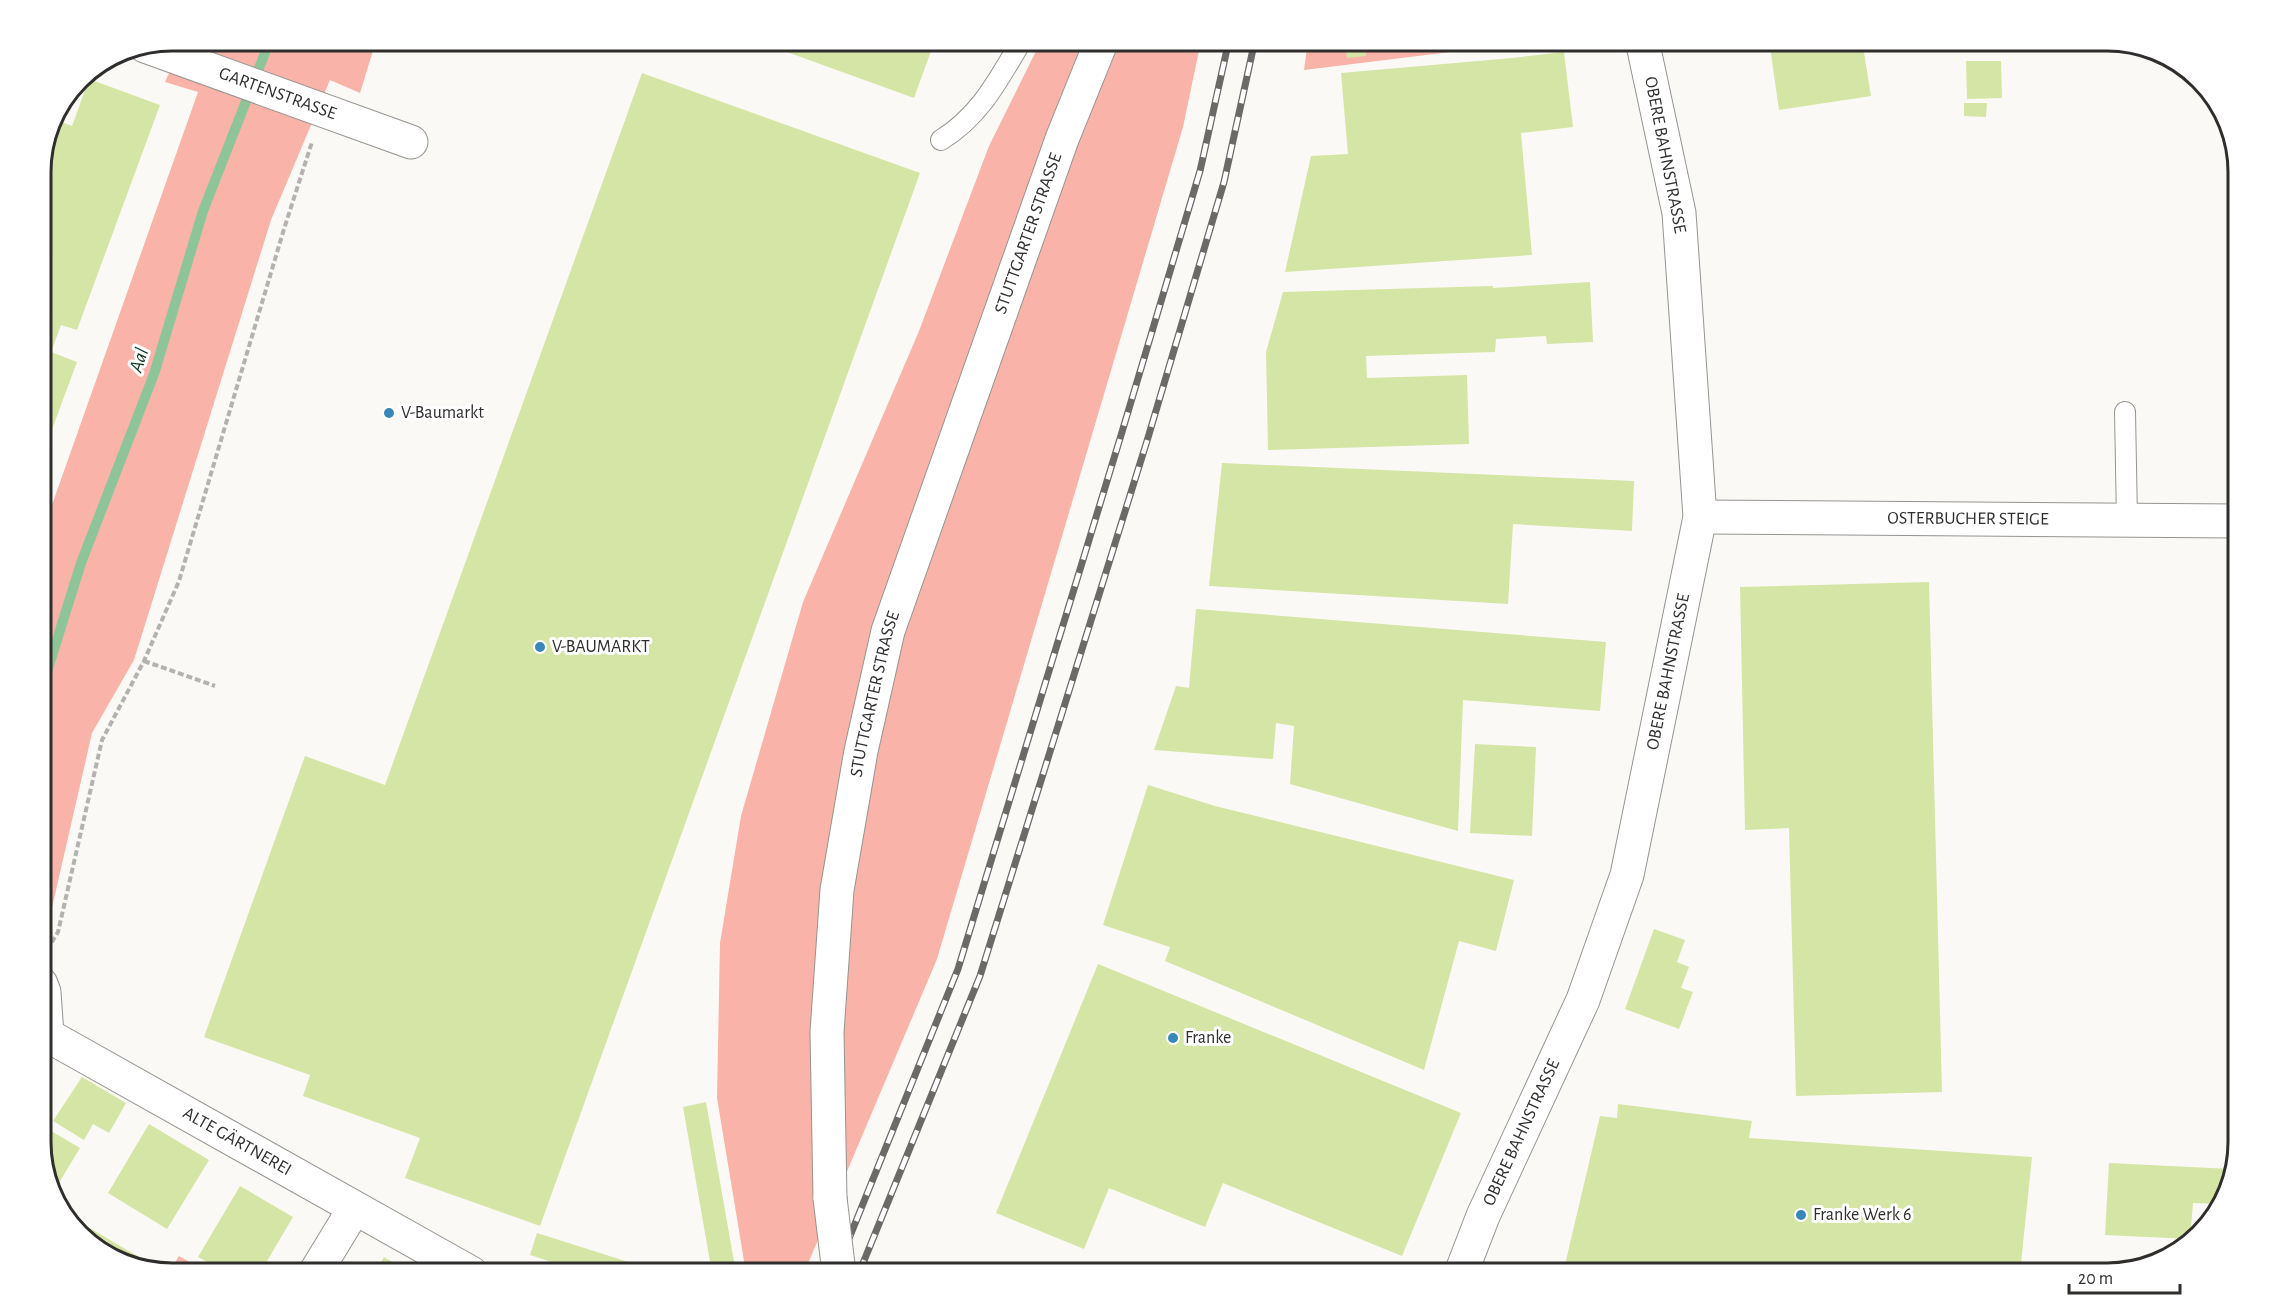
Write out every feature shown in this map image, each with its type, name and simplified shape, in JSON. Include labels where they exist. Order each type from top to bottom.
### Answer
[{"type":"street","name":"GARTENSTRASSE","points":[[161,51],[411,142]]},
{"type":"street","name":"STUTTGARTER STRASSE","points":[[1062,139],[1085,51]]},
{"type":"street","name":"STUTTGARTER STRASSE","points":[[838,1263],[830,1198],[827,1032],[837,890],[861,751],[888,631],[1062,139],[1098,51]]},
{"type":"street","name":"OBERE BAHNSTRASSE","points":[[1465,1263],[1483,1216],[1583,1000],[1627,875],[1700,517],[1679,213],[1644,51]]},
{"type":"street","name":"OSTERBUCHER STEIGE","points":[[1700,517],[2228,521]]},
{"type":"street","name":"ALTE GÄRTNEREI","points":[[51,1044],[451,1263]]},
{"type":"street","points":[[322,1263],[354,1209]]},
{"type":"lane","points":[[941,140],[959,129],[985,102],[1015,51]]},
{"type":"lane","points":[[2125,412],[2127,520]]},
{"type":"path","points":[[51,943],[58,932],[102,740],[144,661],[179,581],[280,240],[313,106]]},
{"type":"path","points":[[144,661],[215,686]]},
{"type":"shaded area","points":[[179,51],[373,51],[360,93],[330,80],[271,220],[134,660],[92,733],[51,912],[51,508],[198,92],[165,82]]},
{"type":"shaded area","points":[[1036,51],[1199,51],[1183,127],[937,959],[808,1263],[744,1263],[717,1098],[720,943],[741,816],[803,602],[919,331],[989,146]]},
{"type":"shaded area","points":[[1307,51],[1459,51],[1304,70]]},
{"type":"shaded area","points":[[179,1256],[191,1263],[175,1263]]},
{"type":"building","points":[[784,51],[931,51],[914,98]]},
{"type":"building","points":[[1346,51],[1365,51],[1366,56],[1347,58]]},
{"type":"building","points":[[1771,51],[1864,51],[1871,96],[1779,110]]},
{"type":"building","points":[[1564,52],[1573,127],[1521,133],[1532,255],[1285,272],[1311,156],[1348,154],[1341,73]]},
{"type":"building","points":[[1966,61],[2001,61],[2002,98],[1967,99]]},
{"type":"building","points":[[642,73],[920,173],[540,1226],[405,1178],[420,1138],[303,1096],[310,1075],[204,1037],[305,756],[385,785]]},
{"type":"building","points":[[93,80],[160,105],[77,330],[61,325],[51,352],[51,164],[62,122],[72,126],[87,85]]},
{"type":"building","points":[[1964,103],[1987,103],[1986,117],[1964,116]]},
{"type":"building","points":[[1590,282],[1593,342],[1547,344],[1546,336],[1496,339],[1495,352],[1366,356],[1367,378],[1467,375],[1469,444],[1268,450],[1266,352],[1283,292],[1493,286],[1493,288]]},
{"type":"building","points":[[51,352],[77,362],[51,432]]},
{"type":"building","points":[[1222,463],[1634,481],[1632,531],[1513,524],[1508,604],[1209,586]]},
{"type":"building","points":[[1929,582],[1942,1092],[1796,1096],[1789,828],[1745,830],[1740,587]]},
{"type":"building","points":[[1196,609],[1606,642],[1600,711],[1463,700],[1458,831],[1290,784],[1294,726],[1276,723],[1273,759],[1154,750],[1176,686],[1189,688]]},
{"type":"building","points":[[1475,744],[1536,747],[1532,836],[1470,833]]},
{"type":"building","points":[[1148,785],[1215,806],[1514,880],[1496,951],[1459,941],[1424,1070],[1165,961],[1170,947],[1103,925]]},
{"type":"building","points":[[1654,929],[1685,940],[1677,962],[1689,967],[1681,988],[1693,992],[1679,1029],[1625,1009]]},
{"type":"building","name":"Franke","points":[[1098,964],[1461,1113],[1402,1256],[1223,1183],[1205,1227],[1109,1188],[1084,1249],[996,1213]]},
{"type":"building","points":[[82,1077],[126,1103],[109,1133],[93,1124],[84,1140],[53,1121]]},
{"type":"building","points":[[706,1102],[734,1263],[710,1263],[683,1107]]},
{"type":"building","name":"Franke Werk 6","points":[[1618,1104],[1752,1121],[1749,1138],[2032,1157],[2021,1263],[1565,1263],[1600,1116],[1617,1118]]},
{"type":"building","points":[[149,1124],[209,1160],[167,1229],[108,1193]]},
{"type":"building","points":[[51,1131],[80,1148],[58,1184],[53,1165]]},
{"type":"building","points":[[2109,1163],[2225,1169],[2211,1204],[2193,1203],[2191,1230],[2180,1239],[2105,1235]]},
{"type":"building","points":[[240,1186],[293,1217],[266,1263],[209,1263],[198,1257]]},
{"type":"building","points":[[88,1227],[138,1258],[112,1247],[87,1229]]},
{"type":"building","points":[[537,1233],[632,1263],[555,1263],[530,1255]]},
{"type":"building","points":[[384,1257],[394,1263],[381,1263]]},
{"type":"waterway","name":"Aal","points":[[51,659],[81,563],[154,374],[203,211],[266,51]]},
{"type":"railway","points":[[839,1263],[958,969],[1200,171],[1227,51]]},
{"type":"railway","points":[[863,1263],[980,976],[1147,441],[1224,182],[1253,51]]},
{"type":"place","name":"V-Baumarkt","points":[[389,413]]},
{"type":"place","name":"V-BAUMARKT","points":[[540,647]]},
{"type":"place","name":"Franke","points":[[1173,1038]]},
{"type":"place","name":"Franke Werk 6","points":[[1801,1215]]}]
